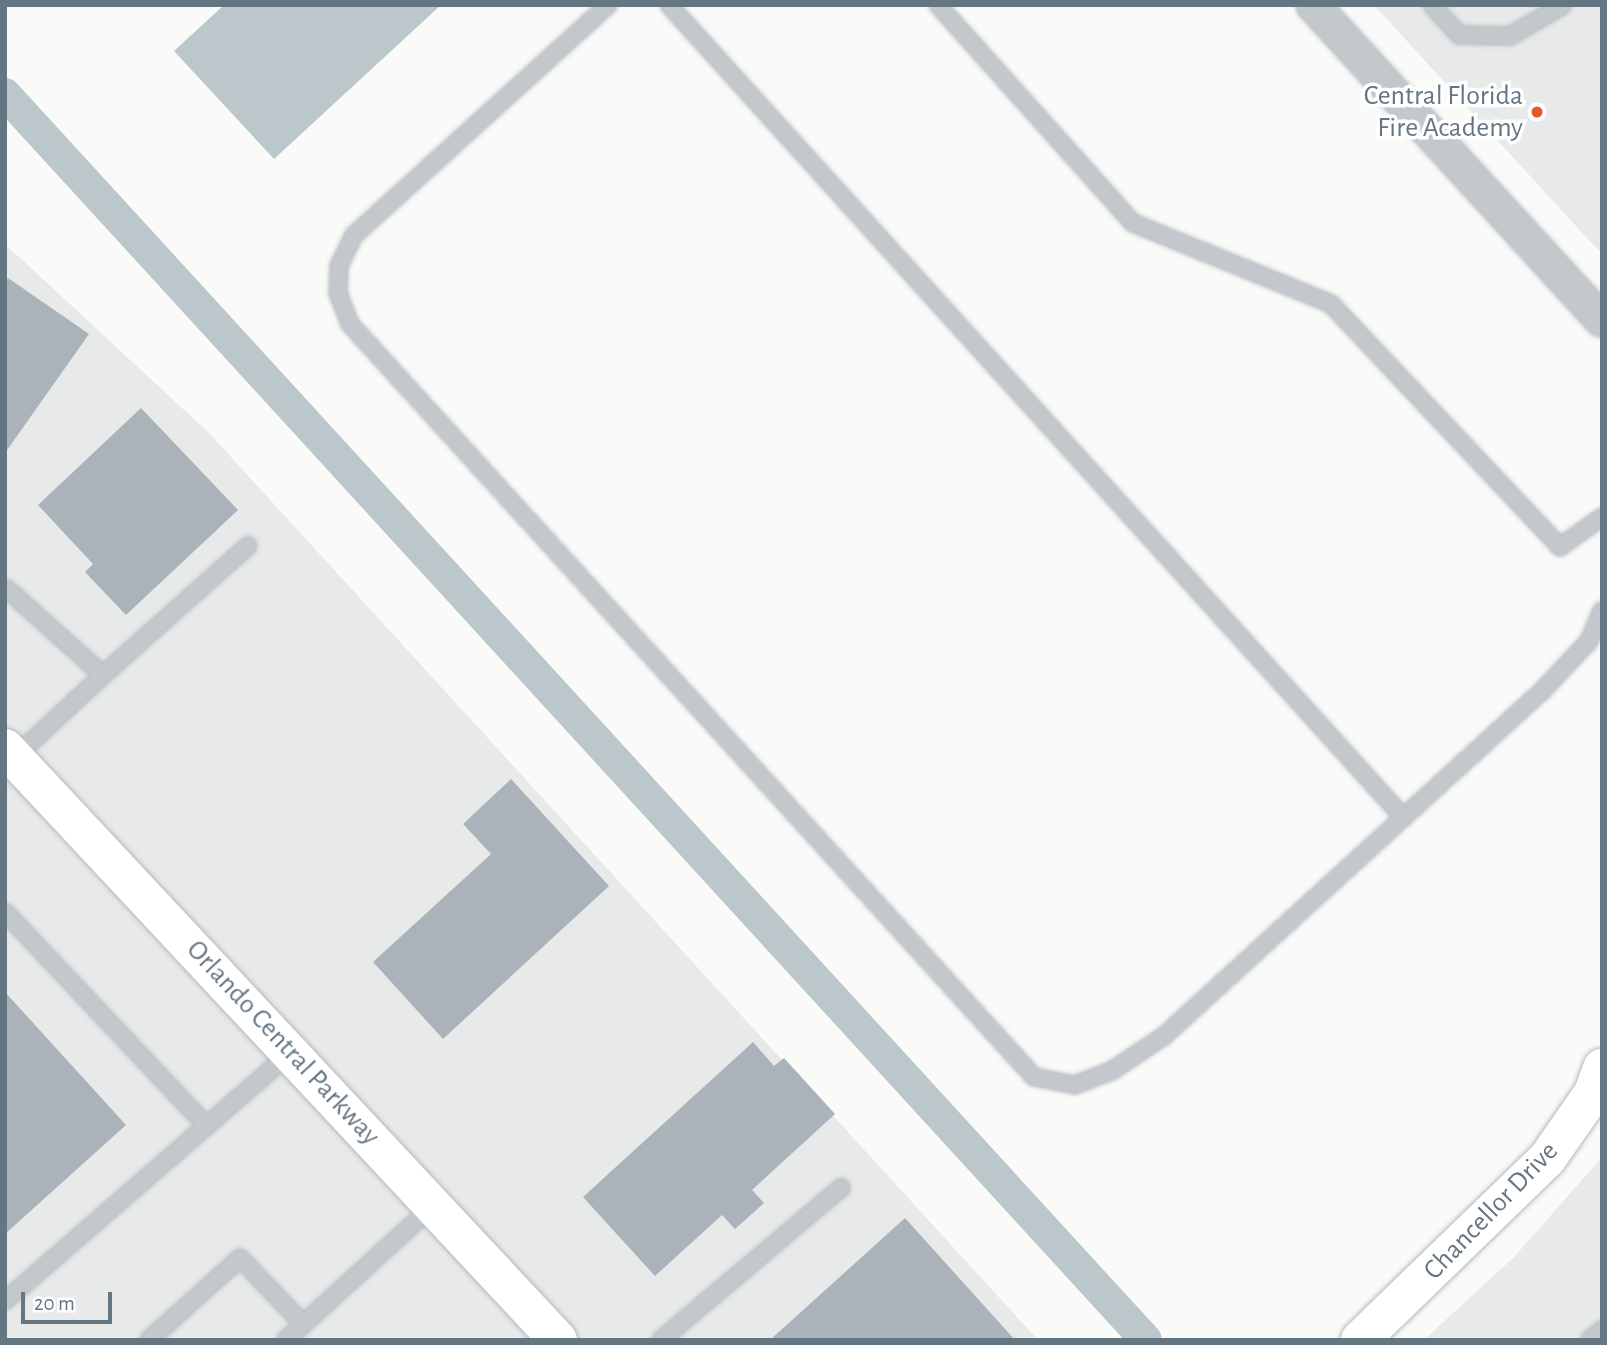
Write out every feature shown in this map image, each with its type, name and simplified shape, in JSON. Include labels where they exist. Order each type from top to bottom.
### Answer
[{"type":"street","points":[[1312,5],[1602,320]]},
{"type":"street","name":"Orlando Central Parkway","points":[[10,753],[435,1205],[558,1340]]},
{"type":"street","name":"Chancellor Drive","points":[[1360,1340],[1538,1169],[1599,1086]]},
{"type":"lane","points":[[608,5],[354,235],[339,279],[350,324],[1034,1077],[1075,1085],[1113,1070],[1164,1036],[1542,691],[1589,641],[1602,611]]},
{"type":"lane","points":[[669,5],[1402,816]]},
{"type":"lane","points":[[938,5],[1133,223],[1331,304],[1560,547],[1602,517]]},
{"type":"lane","points":[[1432,5],[1459,35],[1510,36],[1563,5]]},
{"type":"lane","points":[[10,753],[103,675],[248,546]]},
{"type":"lane","points":[[7,589],[103,675]]},
{"type":"lane","points":[[5,912],[206,1125]]},
{"type":"lane","points":[[5,1301],[291,1052]]},
{"type":"lane","points":[[661,1340],[841,1188]]},
{"type":"lane","points":[[286,1340],[435,1205]]},
{"type":"lane","points":[[149,1340],[240,1258],[303,1324]]},
{"type":"lane","points":[[1590,1340],[1602,1330]]},
{"type":"shaded area","points":[[224,5],[441,5],[274,159],[174,51]]},
{"type":"shaded area","name":"Central Florida Fire Academy","points":[[1374,5],[1602,5],[1602,254],[1584,235]]},
{"type":"shaded area","points":[[5,244],[209,433],[1038,1340],[5,1340]]},
{"type":"shaded area","points":[[1602,1157],[1602,1340],[1424,1340],[1515,1256]]},
{"type":"building","points":[[8,278],[89,334],[5,453],[5,282]]},
{"type":"building","points":[[141,408],[238,510],[126,615],[85,572],[93,564],[38,505]]},
{"type":"building","points":[[511,779],[609,886],[443,1039],[373,962],[491,854],[463,824]]},
{"type":"building","points":[[5,992],[126,1125],[5,1234]]},
{"type":"building","points":[[753,1042],[774,1066],[784,1058],[835,1114],[752,1190],[764,1203],[735,1229],[722,1215],[655,1276],[583,1197]]},
{"type":"building","points":[[905,1218],[1015,1340],[770,1340]]},
{"type":"waterway","points":[[5,94],[1146,1340]]},
{"type":"place","name":"Central Florida Fire Academy","points":[[1537,112]]}]
